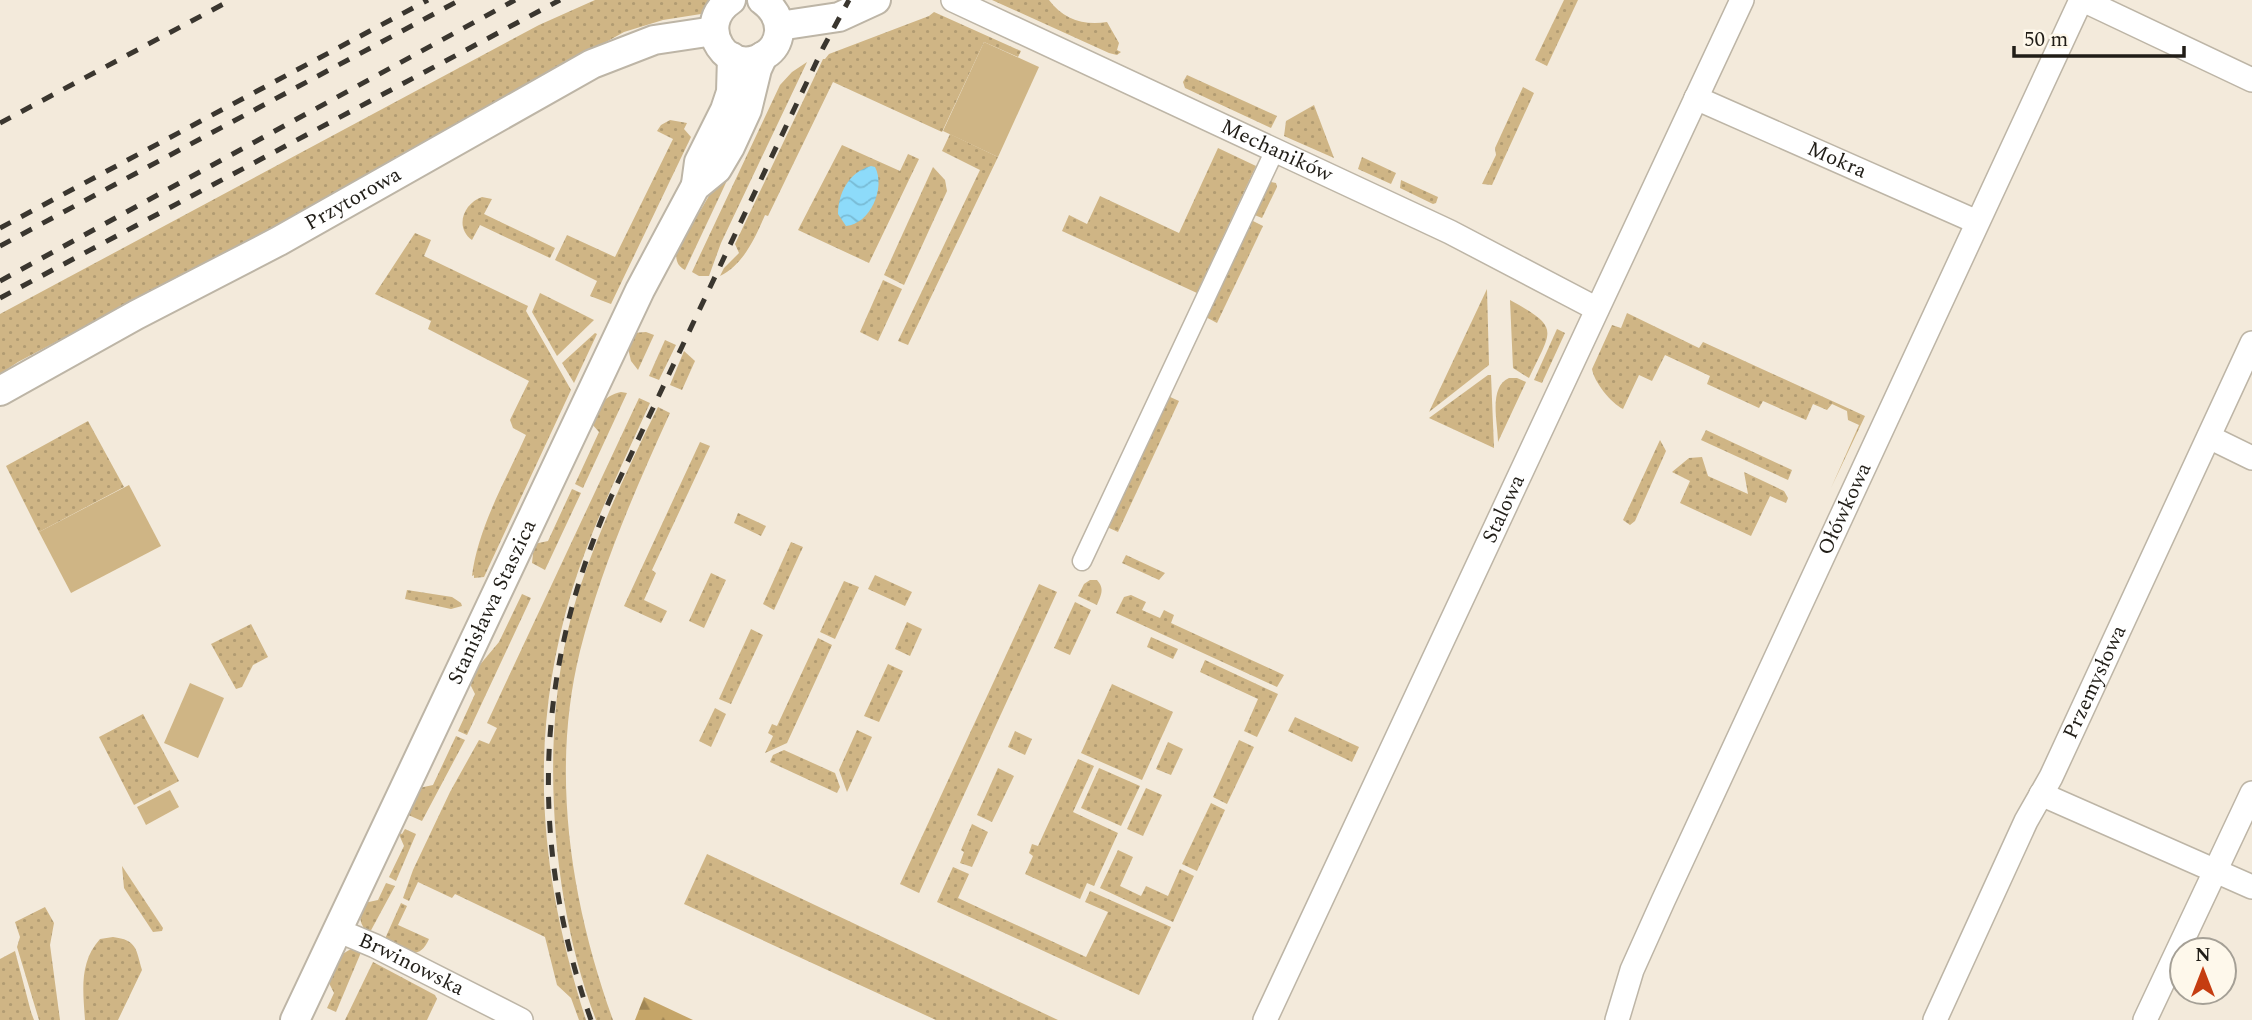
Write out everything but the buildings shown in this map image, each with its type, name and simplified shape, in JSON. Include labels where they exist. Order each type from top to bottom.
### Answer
[{"type":"street","points":[[731,0],[719,12],[714,31],[721,50],[732,57],[748,61],[763,56]]},
{"type":"street","points":[[762,0],[771,7],[779,26],[839,17],[876,0]]},
{"type":"street","name":"Mechaników","points":[[953,0],[1450,232],[1597,309]]},
{"type":"street","name":"Stalowa","points":[[1265,1020],[1742,0]]},
{"type":"street","points":[[2082,0],[2252,80]]},
{"type":"street","name":"Ołówkowa","points":[[1617,1020],[1632,970],[2082,0]]},
{"type":"street","name":"Stanisława Staszica","points":[[695,187],[716,169],[730,147],[747,110],[757,69],[763,56],[774,46],[779,26]]},
{"type":"street","name":"Przytorowa","points":[[0,391],[136,315],[279,241],[592,64],[654,40],[714,31]]},
{"type":"street","name":"Stanisława Staszica","points":[[295,1020],[640,290],[695,187],[699,162],[731,92],[732,57]]},
{"type":"street","name":"Mokra","points":[[1696,98],[1977,222]]},
{"type":"street","points":[[1082,561],[1275,150]]},
{"type":"street","name":"Przemysłowa","points":[[1935,1020],[2252,343]]},
{"type":"street","points":[[2208,437],[2252,458]]},
{"type":"street","points":[[2145,1020],[2252,793]]},
{"type":"street","points":[[2041,794],[2252,887]]},
{"type":"street","name":"Brwinowska","points":[[337,930],[375,946],[521,1020]]},
{"type":"shaded area","points":[[595,0],[716,0],[701,14],[663,20],[624,32],[287,220],[0,374],[0,314],[539,25]]},
{"type":"shaded area","points":[[992,0],[1049,0],[1061,12],[1075,20],[1107,22],[1119,43],[1117,50],[1121,52],[1117,55],[1109,53]]},
{"type":"shaded area","points":[[1564,0],[1578,0],[1547,66],[1535,60]]},
{"type":"shaded area","points":[[934,12],[1021,51],[1018,57],[984,42],[942,132],[833,82],[768,216],[765,215],[753,241],[736,265],[720,276],[739,253],[735,244],[823,59],[829,54]]},
{"type":"shaded area","points":[[984,42],[1039,67],[998,157],[943,131]]},
{"type":"shaded area","points":[[807,62],[721,243],[709,276],[699,276],[692,272],[780,85],[792,72]]},
{"type":"shaded area","points":[[1187,75],[1277,116],[1271,128],[1185,88],[1183,82]]},
{"type":"shaded area","points":[[1523,87],[1534,93],[1492,185],[1482,184],[1496,155],[1495,148]]},
{"type":"shaded area","points":[[1314,105],[1334,158],[1284,136],[1286,121]]},
{"type":"shaded area","points":[[762,106],[685,270],[677,262],[677,250]]},
{"type":"shaded area","points":[[670,120],[687,123],[684,129],[691,137],[611,304],[590,296],[597,281],[555,260],[567,235],[615,257],[673,139],[657,131]]},
{"type":"shaded area","points":[[950,134],[998,157],[908,345],[898,341],[980,170],[942,151]]},
{"type":"shaded area","points":[[842,145],[900,171],[908,154],[919,159],[869,263],[798,230]]},
{"type":"shaded area","points":[[1218,148],[1256,166],[1197,293],[1062,231],[1069,215],[1087,224],[1100,196],[1179,233]]},
{"type":"shaded area","points":[[1362,157],[1396,173],[1391,184],[1358,169]]},
{"type":"shaded area","points":[[933,167],[945,180],[947,191],[904,285],[884,275]]},
{"type":"shaded area","points":[[1401,180],[1438,197],[1436,203],[1400,188]]},
{"type":"shaded area","points":[[1271,182],[1276,183],[1277,187],[1262,218],[1252,214],[1265,188]]},
{"type":"shaded area","points":[[482,197],[492,199],[484,214],[555,248],[550,258],[480,225],[472,240],[463,229],[464,216],[470,204]]},
{"type":"shaded area","points":[[1251,220],[1263,226],[1217,323],[1204,316]]},
{"type":"shaded area","points":[[415,233],[431,240],[424,256],[528,306],[526,311],[571,390],[484,577],[472,576],[475,558],[494,504],[526,435],[513,428],[510,420],[529,381],[428,329],[431,321],[375,294]]},
{"type":"shaded area","points":[[883,280],[902,289],[878,341],[860,332]]},
{"type":"shaded area","points":[[1487,289],[1489,365],[1429,412]]},
{"type":"shaded area","points":[[540,293],[594,320],[557,356],[532,312]]},
{"type":"shaded area","points":[[1510,300],[1538,317],[1547,331],[1547,339],[1529,378],[1513,368]]},
{"type":"shaded area","points":[[1627,313],[1699,348],[1703,342],[1865,416],[1831,488],[1859,425],[1848,420],[1847,411],[1832,404],[1827,410],[1813,404],[1806,420],[1763,401],[1759,408],[1707,384],[1710,376],[1665,355],[1652,381],[1639,375],[1623,409],[1613,402],[1600,386],[1592,369],[1612,325],[1621,328]]},
{"type":"shaded area","points":[[1557,329],[1565,333],[1542,383],[1534,380]]},
{"type":"shaded area","points":[[646,332],[654,335],[638,370],[631,361],[627,344],[633,333]]},
{"type":"shaded area","points":[[597,334],[574,383],[562,363]]},
{"type":"shaded area","points":[[665,340],[676,345],[659,380],[649,376]]},
{"type":"shaded area","points":[[684,351],[695,361],[682,390],[670,385]]},
{"type":"shaded area","points":[[1491,375],[1494,448],[1429,418]]},
{"type":"shaded area","points":[[1509,378],[1526,382],[1498,442],[1496,397],[1502,383]]},
{"type":"shaded area","points":[[621,392],[627,393],[583,488],[575,484],[599,432],[591,423],[602,403]]},
{"type":"shaded area","points":[[1168,396],[1179,401],[1118,532],[1107,527]]},
{"type":"shaded area","points":[[639,398],[650,403],[580,566],[558,646],[549,700],[544,753],[544,806],[558,912],[586,1020],[579,1020],[571,998],[557,985],[545,937],[455,894],[452,898],[418,882],[409,901],[403,898],[413,870],[450,792],[479,740],[489,744],[497,728],[487,723]]},
{"type":"shaded area","points":[[658,407],[670,413],[608,560],[588,620],[571,697],[566,791],[569,837],[586,930],[613,1020],[596,1020],[580,971],[567,917],[559,862],[554,805],[558,691],[566,637],[580,587],[616,496]]},
{"type":"shaded area","points":[[88,421],[124,487],[39,532],[6,466]]},
{"type":"shaded area","points":[[1706,430],[1792,470],[1788,480],[1701,440]]},
{"type":"shaded area","points":[[1660,440],[1666,451],[1635,521],[1630,525],[1623,520]]},
{"type":"shaded area","points":[[700,442],[710,446],[652,570],[656,573],[644,600],[667,611],[661,623],[624,606]]},
{"type":"shaded area","points":[[1702,457],[1708,476],[1748,494],[1744,472],[1784,491],[1788,498],[1786,503],[1770,496],[1751,536],[1680,503],[1690,481],[1672,472],[1689,458]]},
{"type":"shaded area","points":[[129,485],[161,546],[71,593],[39,532]]},
{"type":"shaded area","points":[[572,489],[581,493],[545,570],[532,563],[534,544],[548,541]]},
{"type":"shaded area","points":[[738,513],[766,526],[761,536],[734,523]]},
{"type":"shaded area","points":[[791,542],[803,547],[774,610],[763,604]]},
{"type":"shaded area","points":[[1126,555],[1165,573],[1159,580],[1122,563]]},
{"type":"shaded area","points":[[711,573],[726,580],[704,628],[689,621]]},
{"type":"shaded area","points":[[875,575],[912,592],[905,606],[868,589]]},
{"type":"shaded area","points":[[1097,580],[1101,586],[1102,592],[1097,605],[1078,596],[1084,584]]},
{"type":"shaded area","points":[[844,581],[859,587],[835,639],[820,632]]},
{"type":"shaded area","points":[[1039,584],[1057,592],[919,893],[900,884]]},
{"type":"shaded area","points":[[407,590],[452,597],[462,606],[451,609],[405,599]]},
{"type":"shaded area","points":[[522,594],[531,598],[467,735],[458,731],[475,694],[469,682],[473,673],[499,642]]},
{"type":"shaded area","points":[[1131,595],[1146,602],[1142,610],[1160,618],[1164,610],[1174,615],[1171,623],[1284,675],[1277,687],[1116,613],[1124,597]]},
{"type":"shaded area","points":[[1075,602],[1091,610],[1070,655],[1054,648]]},
{"type":"shaded area","points":[[907,622],[922,629],[910,656],[895,649]]},
{"type":"shaded area","points":[[251,624],[268,657],[253,665],[242,687],[236,689],[211,644]]},
{"type":"shaded area","points":[[751,629],[763,635],[731,704],[719,699]]},
{"type":"shaded area","points":[[1151,637],[1178,649],[1173,659],[1147,647]]},
{"type":"shaded area","points":[[818,638],[832,645],[787,743],[765,753],[773,736],[768,733],[772,724],[777,726]]},
{"type":"shaded area","points":[[1205,660],[1278,694],[1257,737],[1244,731],[1258,699],[1200,672]]},
{"type":"shaded area","points":[[888,664],[903,671],[879,722],[864,716]]},
{"type":"shaded area","points":[[190,683],[224,698],[198,758],[164,743]]},
{"type":"shaded area","points":[[1112,684],[1173,712],[1142,780],[1081,753]]},
{"type":"shaded area","points":[[715,708],[726,714],[711,747],[699,741]]},
{"type":"shaded area","points":[[143,714],[179,781],[134,805],[99,737]]},
{"type":"shaded area","points":[[1295,717],[1359,747],[1352,762],[1288,731]]},
{"type":"shaded area","points":[[857,730],[872,737],[847,792],[839,770]]},
{"type":"shaded area","points":[[1015,731],[1032,739],[1025,755],[1008,747]]},
{"type":"shaded area","points":[[456,736],[465,740],[422,821],[406,814],[419,788],[433,785]]},
{"type":"shaded area","points":[[1239,740],[1254,747],[1227,804],[1213,797]]},
{"type":"shaded area","points":[[1168,742],[1183,749],[1171,775],[1156,769]]},
{"type":"shaded area","points":[[784,750],[835,773],[840,787],[837,793],[770,762],[773,755]]},
{"type":"shaded area","points":[[1078,759],[1094,766],[1073,812],[1118,833],[1094,886],[1087,883],[1080,899],[1025,874],[1033,856],[1029,853],[1032,844],[1038,846]]},
{"type":"shaded area","points":[[998,768],[1014,776],[992,822],[977,815]]},
{"type":"shaded area","points":[[1099,768],[1140,786],[1121,826],[1081,808]]},
{"type":"shaded area","points":[[1146,788],[1162,795],[1143,836],[1127,829]]},
{"type":"shaded area","points":[[170,790],[179,807],[146,825],[137,807]]},
{"type":"shaded area","points":[[1211,803],[1225,810],[1197,871],[1182,864]]},
{"type":"shaded area","points":[[972,824],[988,832],[972,867],[960,863],[964,852],[961,850]]},
{"type":"shaded area","points":[[405,829],[416,834],[396,881],[389,877],[404,846],[398,832],[402,834]]},
{"type":"shaded area","points":[[1118,850],[1133,857],[1120,886],[1141,896],[1146,886],[1168,896],[1180,869],[1194,876],[1173,922],[1100,888]]},
{"type":"shaded area","points":[[707,854],[1058,1020],[936,1020],[684,904]]},
{"type":"shaded area","points":[[122,866],[163,928],[162,931],[153,932],[124,888]]},
{"type":"shaded area","points":[[953,867],[969,874],[958,898],[1086,957],[1108,912],[1085,902],[1090,891],[1171,927],[1139,995],[937,902]]},
{"type":"shaded area","points":[[386,883],[395,886],[369,934],[361,923],[362,908],[364,903],[378,900]]},
{"type":"shaded area","points":[[401,903],[407,906],[398,925],[429,939],[425,947],[415,953],[384,941]]},
{"type":"shaded area","points":[[45,907],[54,923],[50,945],[60,1020],[39,1020],[17,947],[20,937],[15,922]]},
{"type":"shaded area","points":[[113,937],[131,943],[142,970],[118,1020],[85,1020],[85,967],[100,939]]},
{"type":"shaded area","points":[[357,948],[362,950],[336,1012],[327,1008],[334,993],[328,981],[341,956]]},
{"type":"shaded area","points":[[15,951],[34,1020],[0,1020],[0,959]]},
{"type":"shaded area","points":[[373,962],[435,995],[437,999],[427,1020],[345,1020]]},
{"type":"green space","points":[[644,997],[693,1020],[635,1020]]},
{"type":"water","points":[[871,166],[875,167],[878,175],[874,204],[862,219],[846,226],[838,214],[840,198],[851,178]]},
{"type":"railway","points":[[0,123],[231,0]]},
{"type":"railway","points":[[0,228],[428,0]]},
{"type":"railway","points":[[0,246],[460,0]]},
{"type":"railway","points":[[0,281],[515,0]]},
{"type":"railway","points":[[0,298],[560,0]]},
{"type":"railway","points":[[591,1020],[571,954],[557,888],[550,822],[549,757],[555,692],[567,627],[586,562],[611,497],[823,48],[849,0]]}]
